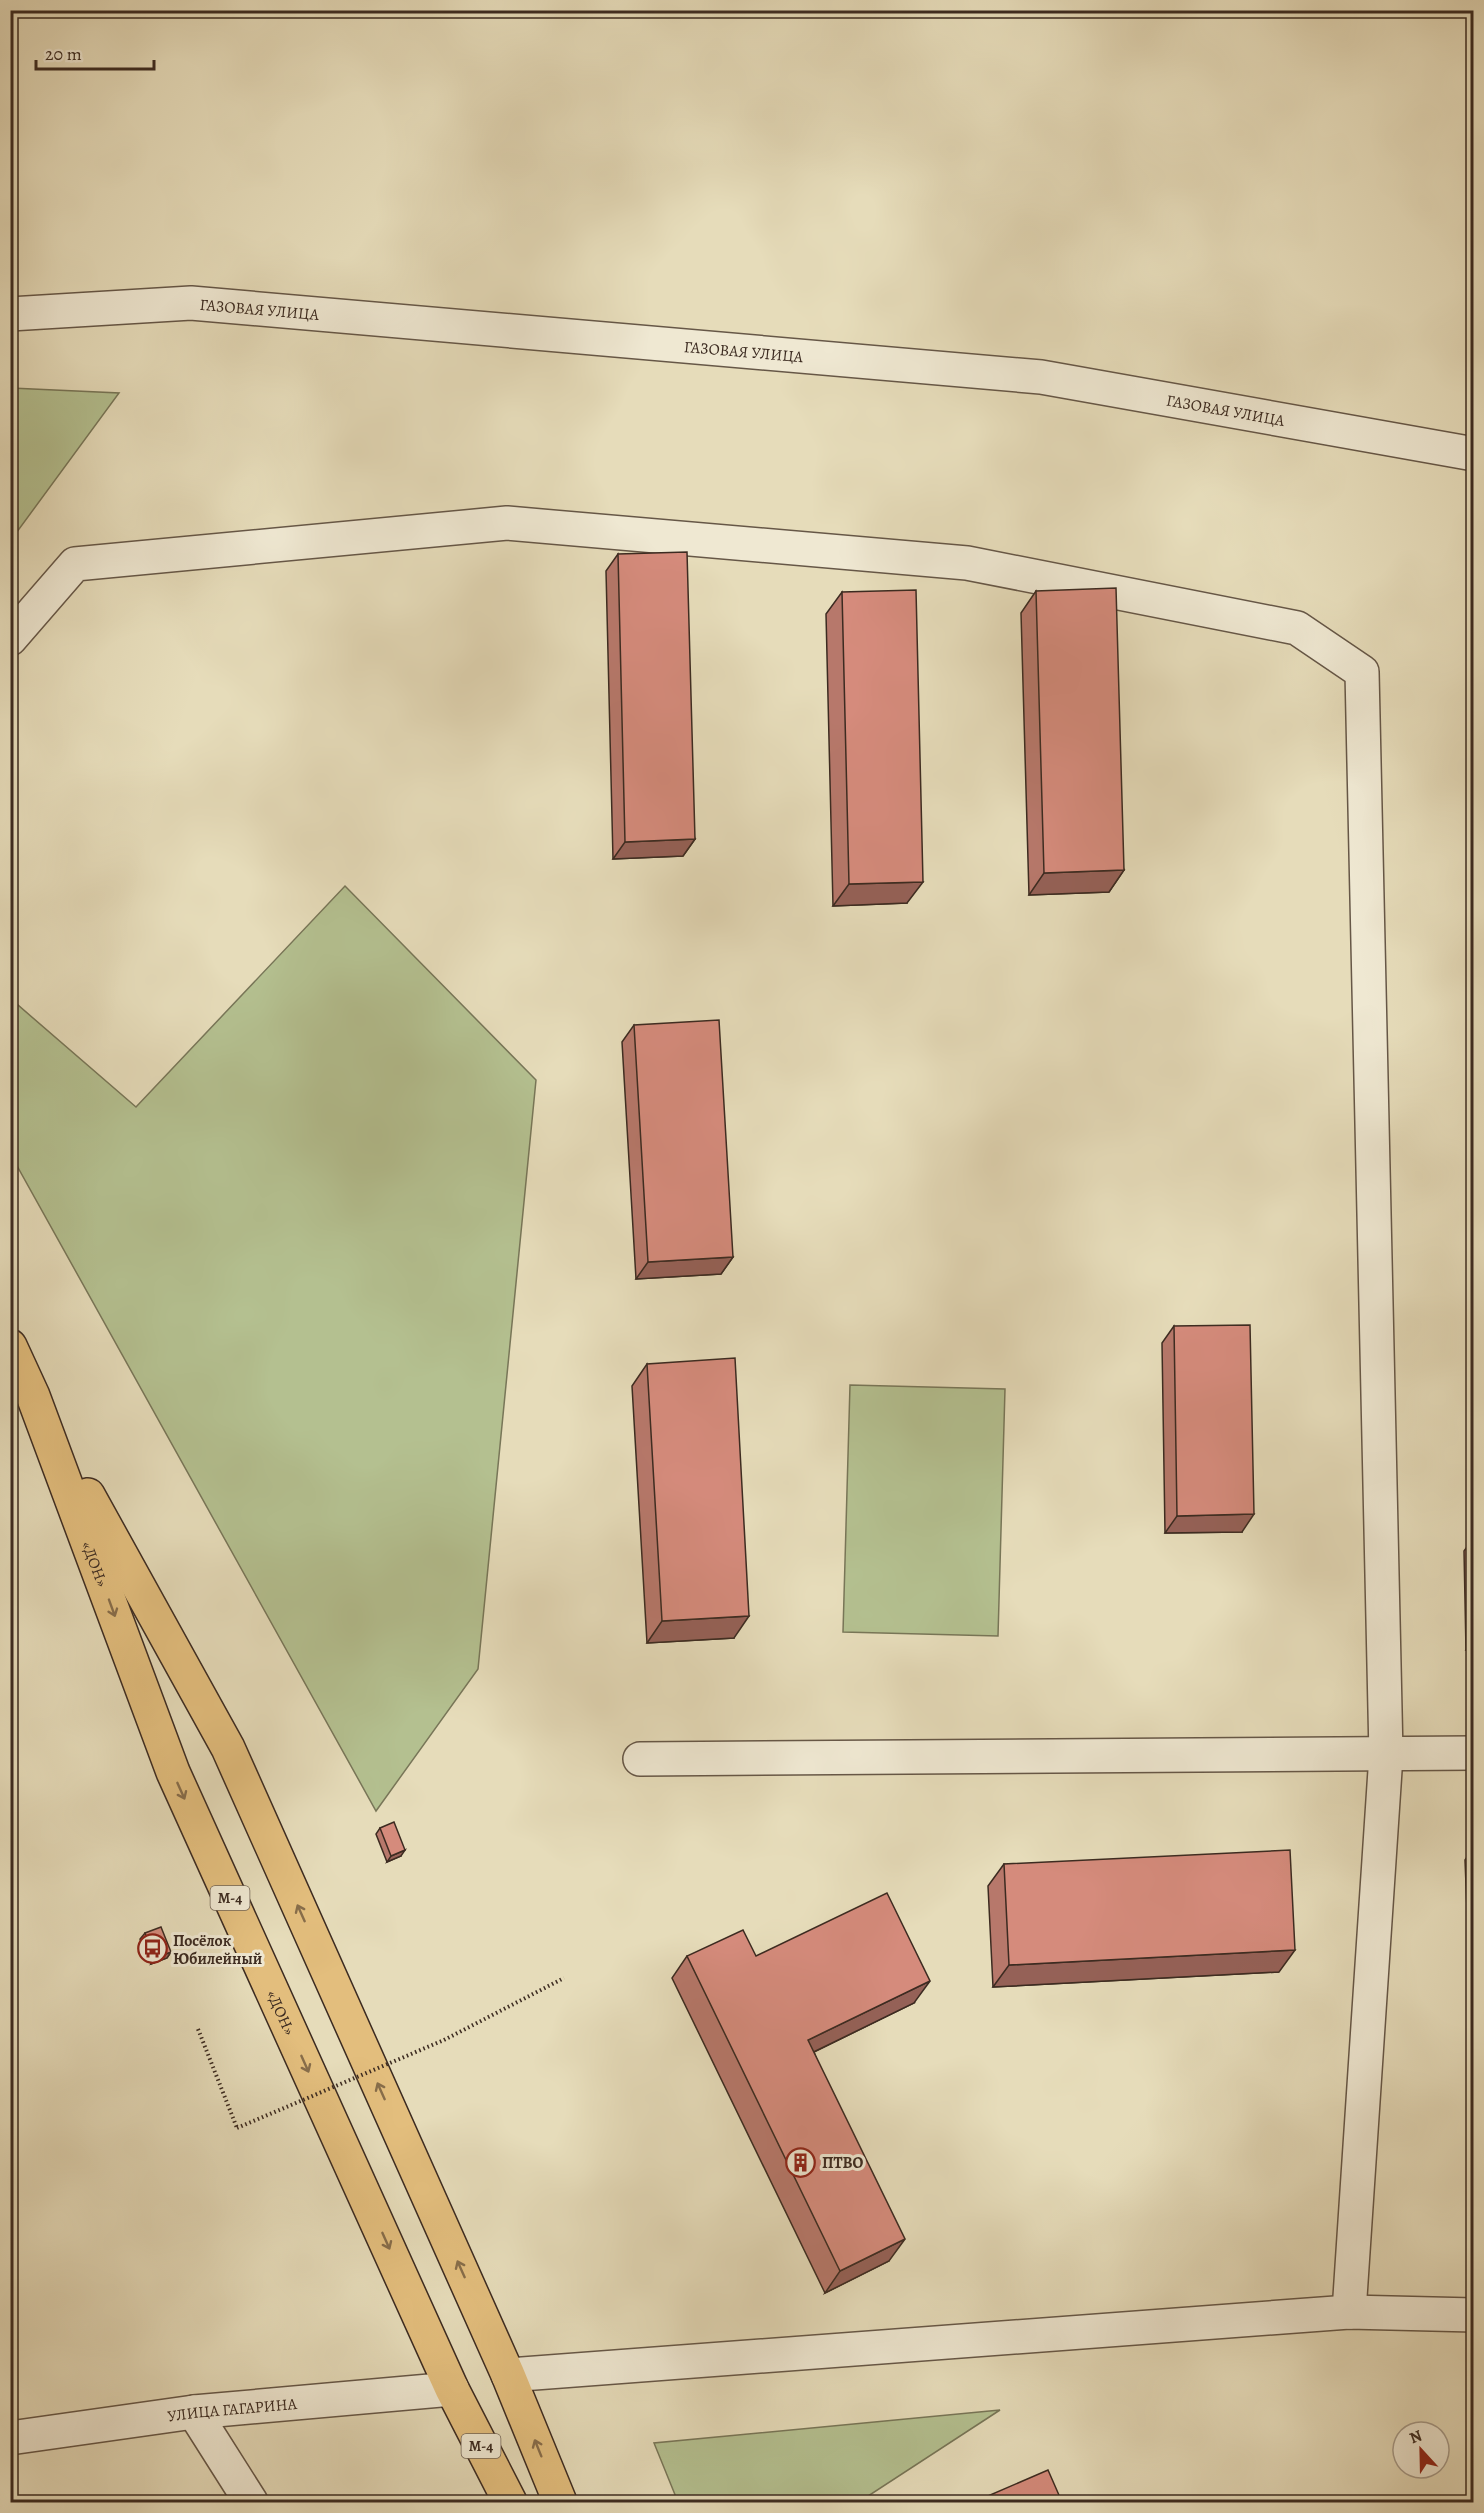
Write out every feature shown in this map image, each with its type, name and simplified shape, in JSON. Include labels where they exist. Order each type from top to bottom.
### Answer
[{"type":"main road","name":"«ДОН»","points":[[10,1346],[33,1396],[173,1772],[452,2389],[510,2502]]},
{"type":"main road","points":[[33,1396],[228,1748],[508,2375],[560,2502]]},
{"type":"street","name":"ГАЗОВАЯ УЛИЦА","points":[[10,314],[190,303],[1041,377],[1473,454]]},
{"type":"street","points":[[10,639],[75,564],[507,523],[967,563],[1297,628],[1362,672],[1386,1755],[1349,2312]]},
{"type":"street","points":[[640,1759],[1473,1753]]},
{"type":"street","points":[[508,2375],[1349,2312],[1473,2315]]},
{"type":"street","name":"УЛИЦА ГАГАРИНА","points":[[10,2438],[194,2412],[452,2389]]},
{"type":"street","points":[[194,2412],[252,2502]]},
{"type":"path","points":[[198,2029],[237,2128],[444,2040],[564,1978]]},
{"type":"green space","points":[[10,388],[119,393],[11,540]]},
{"type":"green space","points":[[345,886],[536,1080],[478,1669],[376,1811],[11,1155],[11,999],[136,1107]]},
{"type":"green space","points":[[850,1385],[1005,1389],[998,1636],[843,1632]]},
{"type":"green space","points":[[1000,2410],[859,2502],[678,2502],[654,2443]]},
{"type":"building","points":[[687,552],[695,839],[625,842],[618,554]]},
{"type":"building","points":[[1116,588],[1124,870],[1044,873],[1036,591]]},
{"type":"building","points":[[916,590],[923,882],[849,884],[842,592]]},
{"type":"building","points":[[719,1020],[733,1257],[648,1262],[634,1025]]},
{"type":"building","points":[[1250,1325],[1254,1514],[1177,1516],[1174,1326]]},
{"type":"building","points":[[735,1358],[749,1616],[662,1621],[647,1364]]},
{"type":"building","points":[[1473,1539],[1473,1620],[1472,1540]]},
{"type":"building","points":[[394,1822],[405,1850],[391,1856],[380,1828]]},
{"type":"building","points":[[1290,1850],[1295,1950],[1009,1965],[1004,1864]]},
{"type":"building","name":"ПТВО","points":[[887,1893],[930,1981],[808,2040],[905,2239],[840,2271],[687,1956],[743,1930],[756,1956]]},
{"type":"building","points":[[161,1927],[171,1952],[155,1958],[145,1933]]},
{"type":"building","points":[[10,2214],[12,2245],[10,2245]]},
{"type":"building","points":[[1048,2470],[1062,2502],[974,2502]]},
{"type":"place","name":"Посёлок Юбилейный","points":[[152,1949]]},
{"type":"place","name":"ПТВО","points":[[801,2162]]}]
